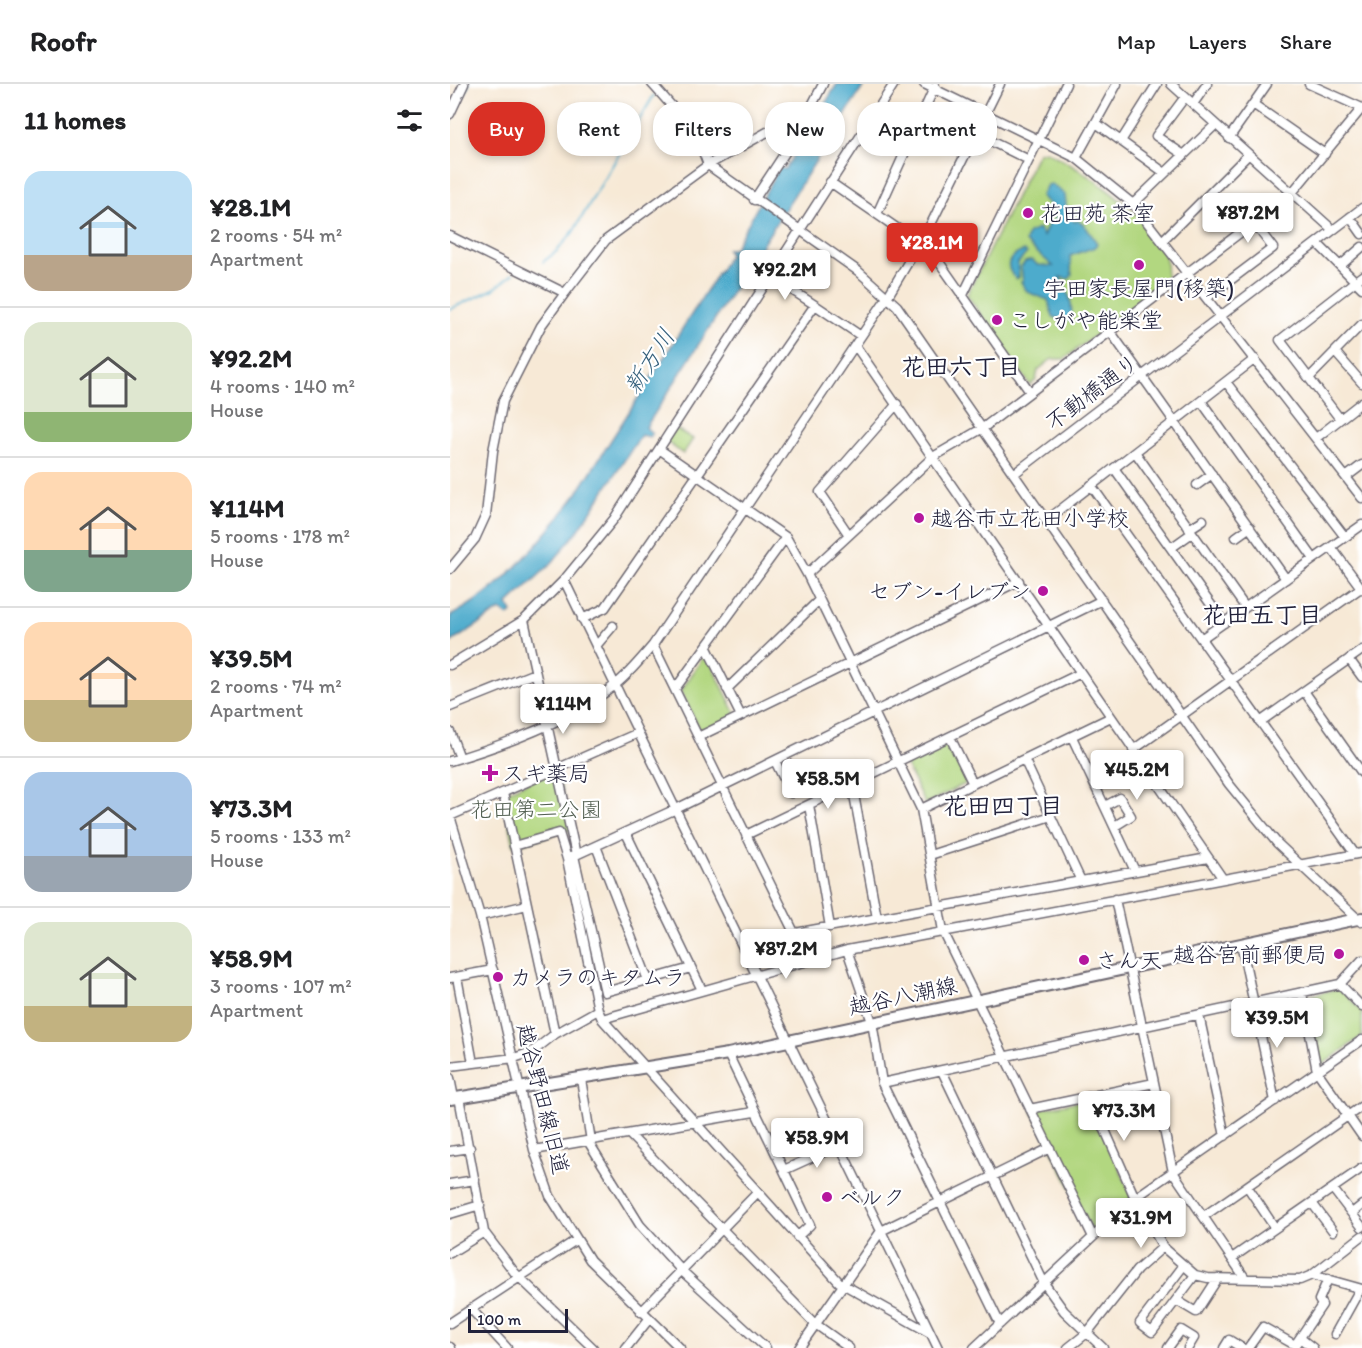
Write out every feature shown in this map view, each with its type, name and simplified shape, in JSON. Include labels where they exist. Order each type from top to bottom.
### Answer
[{"type":"main road","name":"越谷八潮線","points":[[454,1098],[646,1069],[728,1053],[1361,920]]},
{"type":"street","points":[[450,114],[464,84]]},
{"type":"street","points":[[652,84],[682,117],[704,153],[708,165],[754,200],[858,271],[888,296],[910,322],[1245,806],[1299,865],[1361,920]]},
{"type":"street","points":[[814,102],[823,84]]},
{"type":"street","points":[[450,665],[524,620],[564,580],[614,519],[894,84]]},
{"type":"street","points":[[924,84],[935,86],[964,102]]},
{"type":"street","points":[[992,102],[1000,84]]},
{"type":"street","points":[[963,295],[1066,84]]},
{"type":"street","points":[[1076,158],[1117,84]]},
{"type":"street","points":[[1121,141],[1157,84]]},
{"type":"street","points":[[1171,84],[1214,126],[1333,230]]},
{"type":"street","points":[[1193,104],[1207,84]]},
{"type":"street","points":[[1229,138],[1267,84]]},
{"type":"street","points":[[807,574],[933,458],[983,428],[1291,194],[1362,108],[1309,84]]},
{"type":"street","points":[[877,213],[935,86]]},
{"type":"street","points":[[1184,155],[1156,135],[1185,97]]},
{"type":"street","points":[[1253,104],[1325,154]]},
{"type":"street","points":[[997,119],[1076,158],[1133,204],[1208,297],[1362,498]]},
{"type":"street","points":[[1096,123],[1165,173]]},
{"type":"street","points":[[1133,204],[1214,126]]},
{"type":"street","points":[[450,569],[475,539],[486,515],[493,451],[503,401],[541,326],[565,292],[606,240],[708,165],[765,133]]},
{"type":"street","points":[[997,144],[1029,160]]},
{"type":"street","points":[[1163,240],[1248,155]]},
{"type":"street","points":[[754,200],[781,156]]},
{"type":"street","points":[[450,761],[547,725],[590,702],[615,685],[653,645],[888,296],[922,241],[965,156]]},
{"type":"street","points":[[831,182],[922,241],[963,295],[1030,392]]},
{"type":"street","name":"不動橋通り","points":[[1015,473],[1362,208]]},
{"type":"street","points":[[1350,218],[1362,234]]},
{"type":"street","points":[[1208,297],[1273,248],[1254,223]]},
{"type":"street","points":[[450,236],[565,292]]},
{"type":"street","points":[[1317,243],[1360,282],[1280,339],[1340,419]]},
{"type":"street","points":[[1340,266],[1362,248]]},
{"type":"street","points":[[770,276],[861,336]]},
{"type":"street","points":[[582,619],[605,608],[815,304]]},
{"type":"street","points":[[1310,377],[1362,324]]},
{"type":"street","points":[[1110,331],[1286,579]]},
{"type":"street","points":[[855,345],[1222,879]]},
{"type":"street","points":[[1335,352],[1362,383]]},
{"type":"street","points":[[1047,520],[1255,359]]},
{"type":"street","points":[[1226,382],[1345,537]]},
{"type":"street","points":[[1202,401],[1314,559]]},
{"type":"street","points":[[1316,438],[1362,402]]},
{"type":"street","points":[[849,535],[820,492],[897,404]]},
{"type":"street","points":[[659,449],[786,537],[807,574],[921,809],[943,932],[1093,1237]]},
{"type":"street","points":[[1135,452],[1245,608]]},
{"type":"street","points":[[1346,477],[1362,465]]},
{"type":"street","points":[[1114,468],[1224,622]]},
{"type":"street","points":[[1197,485],[1212,474]]},
{"type":"street","points":[[602,1019],[847,950],[1359,854],[1260,722],[1092,485]]},
{"type":"street","points":[[1171,548],[1203,520]]},
{"type":"street","points":[[1201,639],[1362,525]]},
{"type":"street","points":[[1236,537],[1250,527]]},
{"type":"street","points":[[675,689],[786,537]]},
{"type":"street","points":[[1133,750],[1362,588],[1331,547]]},
{"type":"street","points":[[564,580],[938,1348]]},
{"type":"street","points":[[698,737],[1019,581]]},
{"type":"street","points":[[727,689],[819,600]]},
{"type":"street","points":[[572,857],[1050,628],[1102,600]]},
{"type":"street","points":[[524,620],[557,769],[598,1010],[602,1019],[797,1237],[843,1284],[930,1333]]},
{"type":"street","points":[[596,646],[613,626]]},
{"type":"street","points":[[653,645],[808,961]]},
{"type":"street","points":[[707,648],[741,716]]},
{"type":"street","points":[[1260,722],[1362,650]]},
{"type":"street","points":[[1349,659],[1362,677]]},
{"type":"street","points":[[450,707],[536,673]]},
{"type":"street","points":[[746,835],[1081,673]]},
{"type":"street","points":[[1304,691],[1362,773]]},
{"type":"street","points":[[921,809],[1111,717]]},
{"type":"street","points":[[450,732],[460,758]]},
{"type":"street","points":[[450,816],[639,733]]},
{"type":"street","points":[[950,736],[973,784]]},
{"type":"street","points":[[1072,736],[1136,871]]},
{"type":"street","points":[[1024,759],[1081,881]]},
{"type":"street","points":[[775,761],[791,793]]},
{"type":"street","points":[[852,784],[878,918]]},
{"type":"street","points":[[502,793],[555,1034]]},
{"type":"street","points":[[1106,806],[1120,798],[1131,816],[1115,826]]},
{"type":"street","points":[[809,805],[830,927]]},
{"type":"street","name":"越谷野田線旧道","points":[[450,816],[480,916],[534,1150],[550,1196],[590,1260],[680,1348]]},
{"type":"street","points":[[930,855],[1051,816]]},
{"type":"street","points":[[514,846],[559,833],[572,857],[605,992],[691,968]]},
{"type":"street","points":[[626,833],[702,990]]},
{"type":"street","points":[[596,846],[648,980]]},
{"type":"street","points":[[795,933],[1208,858]]},
{"type":"street","points":[[1115,899],[1173,1172],[1245,1278]]},
{"type":"street","points":[[480,916],[527,905]]},
{"type":"street","points":[[1241,944],[1275,1101]]},
{"type":"street","points":[[847,950],[872,1022],[882,1083],[1000,1324]]},
{"type":"street","points":[[882,1083],[1340,984],[1362,960]]},
{"type":"street","points":[[473,1063],[453,977],[493,970]]},
{"type":"street","points":[[1340,984],[1362,1007]]},
{"type":"street","points":[[1302,993],[1317,1071],[1362,1136]]},
{"type":"street","points":[[450,1066],[514,1058],[532,1052],[555,1034],[598,1010]]},
{"type":"street","points":[[1199,1015],[1225,1136]]},
{"type":"street","points":[[974,1348],[1135,1198],[1362,1040]]},
{"type":"street","points":[[728,1053],[754,1112],[810,1225],[797,1237]]},
{"type":"street","points":[[942,1071],[1044,1283],[1064,1311],[1103,1348]]},
{"type":"street","points":[[450,1078],[470,1148],[484,1232],[519,1278],[593,1348]]},
{"type":"street","points":[[581,1079],[589,1141],[640,1225],[682,1271],[766,1348]]},
{"type":"street","points":[[1030,1109],[1154,1083]]},
{"type":"street","points":[[1090,1096],[1135,1198],[1163,1247],[1195,1275],[1218,1278],[1300,1280],[1312,1275],[1362,1236]]},
{"type":"street","points":[[1204,1216],[1362,1106]]},
{"type":"street","points":[[534,1150],[754,1112]]},
{"type":"street","points":[[629,1134],[814,1323],[849,1348]]},
{"type":"street","points":[[784,1170],[839,1145]]},
{"type":"street","points":[[450,1151],[470,1148]]},
{"type":"street","points":[[800,1348],[814,1323],[880,1231],[1050,1148]]},
{"type":"street","points":[[1232,1258],[1362,1168]]},
{"type":"street","points":[[450,1184],[476,1180]]},
{"type":"street","points":[[1247,1186],[1275,1228]]},
{"type":"street","points":[[1333,1188],[1362,1227]]},
{"type":"street","points":[[641,1312],[757,1193]]},
{"type":"street","points":[[1312,1203],[1333,1231]]},
{"type":"street","points":[[450,1214],[480,1205]]},
{"type":"street","points":[[1352,1213],[1362,1205]]},
{"type":"street","points":[[450,1253],[484,1232]]},
{"type":"street","points":[[450,1323],[576,1240]]},
{"type":"street","points":[[1068,1348],[1087,1333],[1137,1270],[1163,1247]]},
{"type":"street","points":[[1184,1265],[1140,1323],[1152,1332],[1195,1275]]},
{"type":"street","points":[[1312,1275],[1361,1289],[1335,1334]]},
{"type":"street","points":[[1176,1300],[1196,1312],[1218,1278]]},
{"type":"street","points":[[1248,1348],[1263,1327],[1286,1345],[1295,1345],[1322,1305],[1319,1300],[1328,1279]]},
{"type":"street","points":[[471,1309],[507,1348]]},
{"type":"street","points":[[626,1348],[649,1319]]},
{"type":"street","points":[[1168,1348],[1181,1330],[1194,1338],[1188,1348]]},
{"type":"street","points":[[1300,1338],[1313,1348]]},
{"type":"street","points":[[1224,1348],[1229,1340],[1242,1348]]},
{"type":"green space","points":[[1046,151],[1096,181],[1142,222],[1155,238],[1165,257],[1166,281],[1064,359],[1052,359],[1038,370],[1036,380],[1030,385],[967,295],[1038,153]]},
{"type":"green space","points":[[675,428],[693,439],[683,454],[666,441]]},
{"type":"green space","points":[[704,656],[707,656],[735,712],[734,716],[704,731],[699,729],[681,691]]},
{"type":"green space","points":[[946,742],[949,743],[967,780],[965,784],[925,804],[904,761]]},
{"type":"green space","name":"花田第二公園","points":[[557,769],[571,830],[514,846],[503,793]]},
{"type":"green space","points":[[1339,988],[1362,1011],[1362,1036],[1319,1067],[1306,997]]},
{"type":"green space","points":[[1089,1099],[1132,1197],[1093,1232],[1032,1111]]},
{"type":"water","points":[[837,84],[865,84],[845,115],[845,102],[826,102]]},
{"type":"water","points":[[793,156],[819,156],[646,427],[652,434],[650,437],[641,435],[580,528],[551,564],[508,604],[512,612],[508,616],[500,610],[450,643],[450,616],[469,605],[503,579],[533,548],[574,498],[730,254],[726,249],[734,249],[779,168],[785,169]]},
{"type":"water","points":[[1052,184],[1065,195],[1067,214],[1075,222],[1077,220],[1086,227],[1097,243],[1095,247],[1070,256],[1072,275],[1069,279],[1060,277],[1070,298],[1072,310],[1070,321],[1053,317],[1048,300],[1027,292],[1021,282],[1023,282],[1021,267],[1025,262],[1032,260],[1038,265],[1053,266],[1025,242],[1028,233],[1039,229],[1043,236],[1048,224],[1056,219],[1056,211],[1041,196],[1047,185]]},
{"type":"water","points":[[1024,251],[1027,253],[1018,263],[1019,277],[1016,279],[1010,270],[1009,262],[1014,256]]},
{"type":"waterway","points":[[458,106],[469,84]]},
{"type":"waterway","points":[[543,262],[557,251],[573,232],[654,95]]},
{"type":"waterway","points":[[450,124],[456,110]]},
{"type":"waterway","points":[[450,309],[494,289],[513,274]]},
{"type":"place","name":"花田苑 茶室","points":[[1028,213]]},
{"type":"place","name":"宇田家長屋門(移築)","points":[[1139,265]]},
{"type":"place","name":"こしがや能楽堂","points":[[997,320]]},
{"type":"place","name":"越谷市立花田小学校","points":[[919,518]]},
{"type":"place","name":"セブン-イレブン","points":[[1043,591]]},
{"type":"place","name":"スギ薬局","points":[[490,773]]},
{"type":"place","name":"越谷宮前郵便局","points":[[1339,954]]},
{"type":"place","name":"さん天","points":[[1084,960]]},
{"type":"place","name":"カメラのキタムラ","points":[[498,977]]},
{"type":"place","name":"ベルク","points":[[827,1197]]},
{"type":"district","name":"花田六丁目","points":[[961,366]]},
{"type":"district","name":"花田五丁目","points":[[1262,614]]},
{"type":"district","name":"花田四丁目","points":[[1003,805]]},
{"type":"water label","name":"新方川","points":[[649,361]]}]
